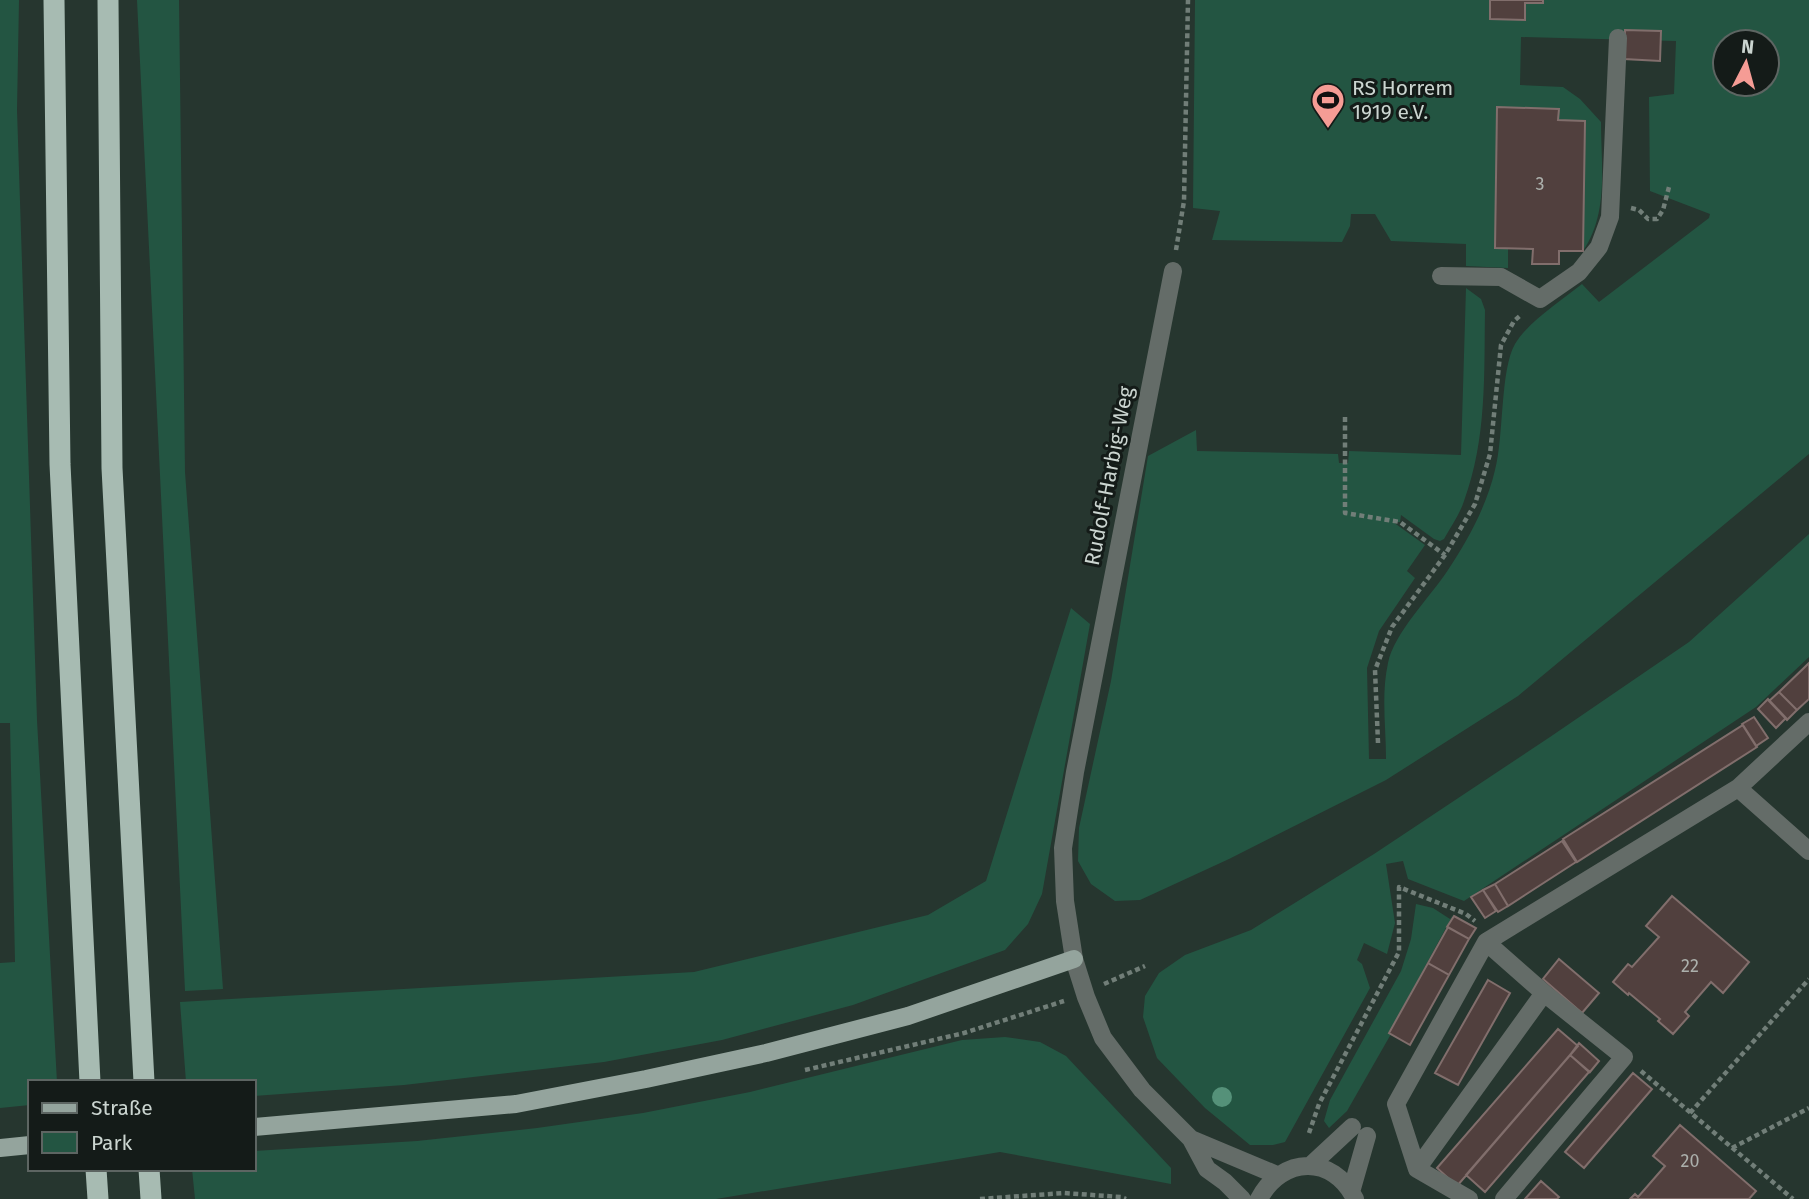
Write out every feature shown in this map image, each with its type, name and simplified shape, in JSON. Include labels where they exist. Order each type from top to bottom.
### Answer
[{"type":"highway","points":[[54,0],[60,464],[90,1080]]},
{"type":"highway","points":[[108,0],[112,468],[144,1080]]},
{"type":"highway","points":[[96,1171],[98,1199]]},
{"type":"highway","points":[[149,1171],[151,1199]]},
{"type":"main road","points":[[256,1127],[516,1104],[646,1079],[766,1053],[908,1016],[1074,959]]},
{"type":"main road","points":[[0,1148],[28,1145]]},
{"type":"street","points":[[1441,276],[1501,277],[1540,299],[1579,272],[1599,247],[1609,217],[1618,38]]},
{"type":"street","name":"Rudolf-Harbig-Weg","points":[[1173,271],[1090,693],[1063,848],[1065,901],[1074,959],[1103,1038],[1142,1090],[1191,1139]]},
{"type":"street","points":[[1469,1199],[1416,1169],[1396,1104],[1490,939],[1738,788],[1809,722]]},
{"type":"street","points":[[1738,788],[1809,851]]},
{"type":"street","points":[[1490,939],[1544,993],[1624,1057],[1504,1199]]},
{"type":"street","points":[[1416,1169],[1544,993]]},
{"type":"street","points":[[1308,1166],[1359,1131],[1353,1196]]},
{"type":"street","points":[[1191,1139],[1277,1175]]},
{"type":"street","points":[[1191,1139],[1207,1169],[1226,1182],[1242,1199]]},
{"type":"street","points":[[1259,1199],[1266,1185],[1277,1175],[1291,1168],[1308,1166],[1335,1174],[1353,1196]]},
{"type":"path","points":[[1173,271],[1184,201],[1188,0]]},
{"type":"path","points":[[1610,202],[1639,210],[1648,219],[1657,219],[1663,210],[1669,187]]},
{"type":"path","points":[[1378,743],[1375,670],[1392,626],[1445,555],[1475,504],[1490,454],[1501,345],[1514,321],[1540,299]]},
{"type":"path","points":[[1345,417],[1345,513],[1400,522],[1445,555]]},
{"type":"path","points":[[1308,1166],[1309,1130],[1319,1104],[1399,952],[1399,887],[1466,914],[1490,939]]},
{"type":"path","points":[[1690,1113],[1809,979]]},
{"type":"path","points":[[1624,1057],[1793,1199]]},
{"type":"path","points":[[1732,1147],[1809,1108]]},
{"type":"path","points":[[980,1199],[1065,1193],[1121,1196],[1126,1199]]},
{"type":"green space","points":[[0,0],[19,0],[17,110],[37,720],[57,1080],[28,1080],[28,1105],[0,1108],[0,963],[15,962],[10,723],[0,723]]},
{"type":"green space","points":[[137,0],[179,0],[185,472],[223,989],[185,991]]},
{"type":"green space","points":[[1195,0],[1809,0],[1809,454],[1518,696],[1386,780],[1229,859],[1140,900],[1115,901],[1091,884],[1078,861],[1079,828],[1111,681],[1148,456],[1196,430],[1197,451],[1338,454],[1339,463],[1348,463],[1349,451],[1461,455],[1466,288],[1481,299],[1485,310],[1483,406],[1477,454],[1462,506],[1444,539],[1440,541],[1401,515],[1400,522],[1393,522],[1425,545],[1407,571],[1415,578],[1379,631],[1367,668],[1369,759],[1386,759],[1384,699],[1388,663],[1405,627],[1463,547],[1487,496],[1498,456],[1504,387],[1515,344],[1537,320],[1582,284],[1599,302],[1709,218],[1710,214],[1650,191],[1649,97],[1674,94],[1676,41],[1521,37],[1520,85],[1563,87],[1580,99],[1601,122],[1600,205],[1597,221],[1583,251],[1585,121],[1558,120],[1558,109],[1498,107],[1495,248],[1508,248],[1508,268],[1466,266],[1466,244],[1391,241],[1375,214],[1351,214],[1350,226],[1342,242],[1212,240],[1220,211],[1193,208]]},
{"type":"green space","points":[[1809,534],[1809,657],[1756,707],[1464,901],[1408,879],[1403,861],[1386,864],[1395,923],[1387,954],[1364,943],[1357,960],[1362,964],[1370,988],[1285,1142],[1250,1145],[1205,1108],[1157,1058],[1143,1017],[1145,996],[1159,973],[1185,955],[1251,930],[1374,854],[1550,737],[1689,642]]},
{"type":"green space","points":[[1071,608],[1090,624],[1042,894],[1028,924],[1005,950],[853,1005],[722,1040],[604,1062],[404,1085],[256,1096],[256,1080],[186,1080],[180,1002],[694,972],[928,915],[986,881]]},
{"type":"green space","points":[[1416,904],[1433,908],[1450,919],[1454,913],[1389,1033],[1391,1034],[1347,1111],[1329,1128],[1324,1121],[1330,1100],[1401,971],[1411,939]]},
{"type":"green space","points":[[1005,1037],[1040,1042],[1066,1056],[1171,1168],[1171,1184],[1000,1152],[716,1199],[195,1199],[192,1171],[256,1171],[256,1151],[417,1141],[643,1113],[750,1092],[962,1040]]},
{"type":"building","points":[[1490,0],[1543,0],[1543,3],[1525,3],[1525,20],[1490,19]]},
{"type":"building","points":[[1625,30],[1661,31],[1660,61],[1624,59]]},
{"type":"building","points":[[1497,107],[1559,109],[1558,120],[1585,121],[1583,251],[1559,251],[1559,264],[1532,264],[1533,249],[1495,248]]},
{"type":"building","points":[[1809,663],[1809,699],[1797,710],[1779,692]]},
{"type":"building","points":[[1779,692],[1797,710],[1787,720],[1769,701]]},
{"type":"building","points":[[1768,699],[1786,718],[1776,728],[1758,709]]},
{"type":"building","points":[[1754,717],[1768,738],[1756,746],[1742,724]]},
{"type":"building","points":[[1743,725],[1757,747],[1577,862],[1563,839]]},
{"type":"building","points":[[1562,841],[1576,862],[1508,906],[1495,884]]},
{"type":"building","points":[[1495,884],[1508,906],[1498,912],[1483,890]]},
{"type":"building","points":[[1483,890],[1496,911],[1485,918],[1471,897]]},
{"type":"building","points":[[1672,896],[1749,962],[1723,993],[1711,982],[1685,1012],[1689,1016],[1673,1034],[1658,1021],[1660,1019],[1613,982],[1628,964],[1632,967],[1659,937],[1646,926]]},
{"type":"building","points":[[1454,916],[1476,928],[1469,939],[1447,927]]},
{"type":"building","points":[[1448,927],[1469,939],[1449,975],[1428,963]]},
{"type":"building","points":[[1559,959],[1599,993],[1582,1013],[1543,979]]},
{"type":"building","points":[[1428,963],[1449,975],[1410,1045],[1389,1033]]},
{"type":"building","points":[[1488,980],[1510,993],[1458,1085],[1435,1073]]},
{"type":"building","points":[[1558,1029],[1578,1046],[1457,1186],[1437,1168]]},
{"type":"building","points":[[1579,1043],[1599,1061],[1590,1072],[1570,1055]]},
{"type":"building","points":[[1570,1055],[1589,1072],[1485,1192],[1466,1175]]},
{"type":"building","points":[[1633,1073],[1652,1089],[1584,1168],[1565,1152]]},
{"type":"building","points":[[1680,1125],[1756,1191],[1749,1199],[1630,1199],[1635,1194],[1638,1197],[1665,1166],[1653,1156]]},
{"type":"building","points":[[1541,1181],[1559,1197],[1525,1199]]},
{"type":"place","name":"RS Horrem 1919 e.V.","points":[[1328,130]]}]
